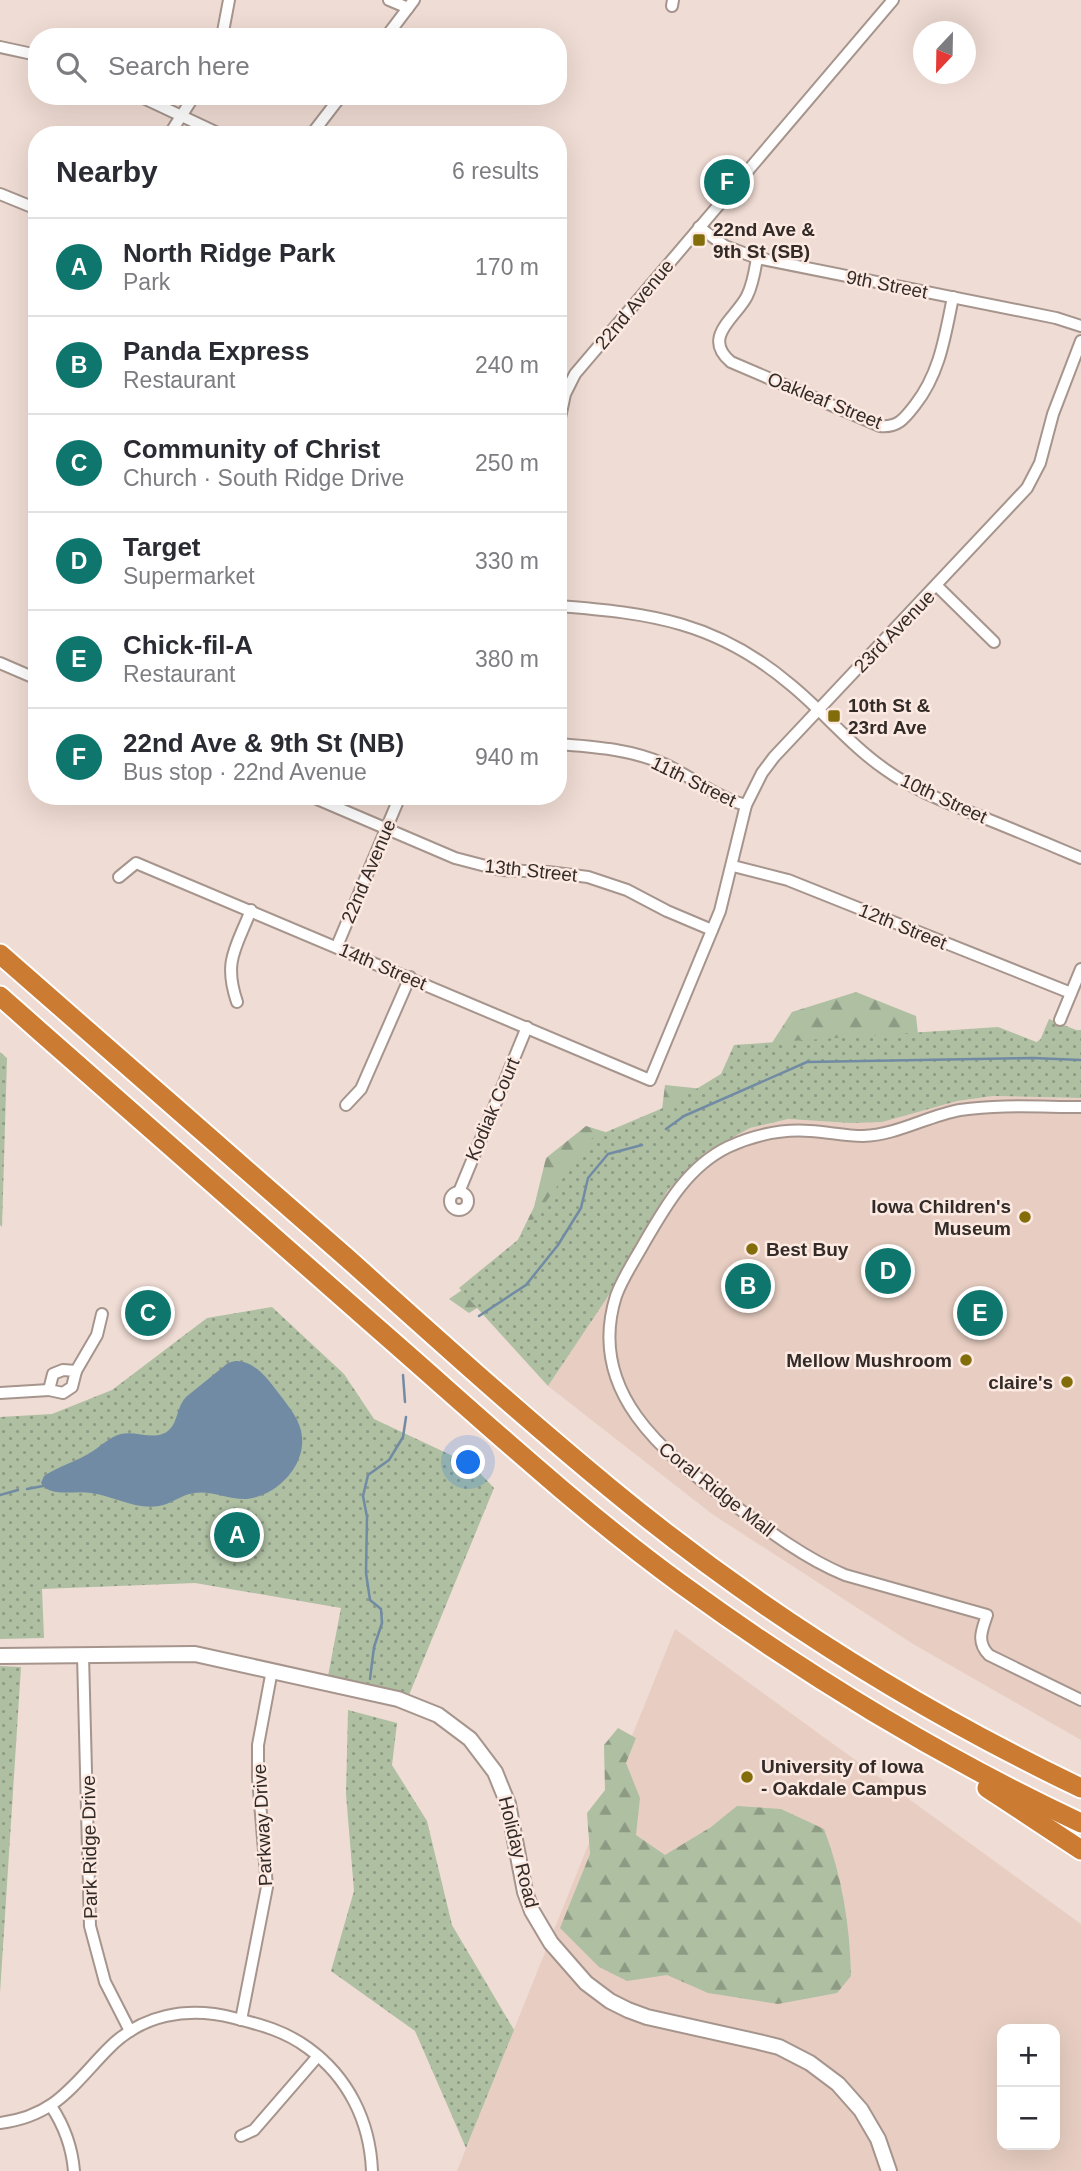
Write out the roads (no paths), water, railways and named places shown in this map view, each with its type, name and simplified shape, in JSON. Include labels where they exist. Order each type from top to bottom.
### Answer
[{"type":"highway","points":[[0,954],[611,1490],[781,1615],[905,1694],[1081,1788]]},
{"type":"highway","points":[[0,996],[463,1404],[611,1529],[680,1583],[788,1658],[1081,1850]]},
{"type":"highway","points":[[852,1699],[943,1752],[1081,1823]]},
{"type":"highway","points":[[975,1733],[1081,1779]]},
{"type":"street","points":[[224,28],[229,0]]},
{"type":"street","points":[[389,0],[411,4],[393,28]]},
{"type":"street","name":"22nd Avenue","points":[[567,390],[575,374],[893,0]]},
{"type":"street","points":[[0,47],[28,53]]},
{"type":"street","points":[[157,105],[202,126]]},
{"type":"street","points":[[174,126],[187,105]]},
{"type":"street","points":[[318,126],[334,105]]},
{"type":"street","points":[[0,194],[28,205]]},
{"type":"street","name":"9th Street","points":[[699,227],[725,246],[757,258],[1056,318],[1081,326]]},
{"type":"street","name":"Oakleaf Street","points":[[757,258],[751,288],[720,335],[722,351],[726,357],[731,362],[880,426],[889,427],[903,420],[929,386],[940,359],[953,297]]},
{"type":"street","name":"23rd Avenue","points":[[650,1080],[653,1067],[726,893],[746,805],[762,773],[774,757],[1017,500],[1035,475],[1053,414],[1081,341]]},
{"type":"street","points":[[937,586],[994,642]]},
{"type":"street","name":"10th Street","points":[[567,607],[649,615],[713,635],[761,661],[792,685],[869,757],[914,788],[1081,858]]},
{"type":"street","points":[[0,663],[28,675]]},
{"type":"street","name":"11th Street","points":[[567,745],[603,748],[645,757],[685,774],[726,799],[746,805]]},
{"type":"street","name":"13th Street","points":[[331,805],[480,866],[501,870],[568,873],[608,883],[712,930]]},
{"type":"street","name":"22nd Avenue","points":[[337,946],[396,805]]},
{"type":"street","name":"14th Street","points":[[119,877],[136,863],[650,1080]]},
{"type":"street","name":"12th Street","points":[[733,866],[788,880],[1071,993]]},
{"type":"street","points":[[237,1002],[230,982],[230,963],[251,911]]},
{"type":"street","points":[[1060,1020],[1081,969]]},
{"type":"street","points":[[346,1105],[361,1089],[410,977]]},
{"type":"street","name":"Kodiak Court","points":[[458,1192],[527,1027]]},
{"type":"street","name":"Coral Ridge Mall","points":[[1081,1107],[1014,1106],[958,1111],[863,1136],[808,1130],[786,1131],[754,1137],[724,1149],[684,1182],[667,1204],[617,1293],[610,1329],[612,1361],[617,1379],[636,1417],[656,1443],[689,1471],[759,1523],[828,1568],[987,1615],[980,1637],[984,1650],[989,1655],[1081,1700]]},
{"type":"street","points":[[0,1393],[49,1390],[63,1393],[70,1390],[76,1371],[97,1335],[102,1314]]},
{"type":"street","points":[[49,1390],[56,1372],[76,1371]]},
{"type":"street","name":"Holiday Road","points":[[0,1656],[195,1654],[398,1699],[420,1706],[455,1726],[484,1754],[502,1786],[511,1813],[525,1892],[539,1924],[551,1943],[586,1983],[610,2001],[647,2017],[759,2042],[810,2063],[838,2084],[861,2110],[878,2139],[889,2171]]},
{"type":"street","name":"Park Ridge Drive","points":[[83,1655],[90,1926],[104,1982],[130,2031]]},
{"type":"street","name":"Parkway Drive","points":[[242,2020],[267,1887],[258,1745],[272,1670]]},
{"type":"street","points":[[0,2123],[27,2118],[51,2106],[130,2031],[155,2019],[183,2012],[212,2013],[285,2034],[318,2056],[343,2082],[360,2114],[367,2133],[372,2171]]},
{"type":"street","points":[[240,2136],[254,2130],[318,2056]]},
{"type":"street","points":[[51,2106],[66,2132],[74,2171]]},
{"type":"water","points":[[235,1361],[249,1364],[266,1378],[291,1409],[301,1431],[302,1448],[299,1459],[294,1469],[278,1486],[258,1497],[247,1499],[194,1493],[150,1507],[91,1493],[57,1492],[45,1488],[41,1483],[44,1476],[87,1455],[117,1435],[158,1435],[169,1430],[186,1397],[228,1363]]},
{"type":"waterway","points":[[666,1129],[684,1116],[807,1062],[1033,1058],[1081,1060]]},
{"type":"waterway","points":[[479,1316],[526,1285],[558,1245],[581,1208],[588,1178],[608,1154],[642,1145]]},
{"type":"waterway","points":[[403,1375],[405,1402]]},
{"type":"waterway","points":[[370,1679],[374,1647],[382,1623],[381,1609],[370,1600],[366,1573],[367,1517],[363,1496],[368,1475],[389,1460],[403,1437],[406,1417]]},
{"type":"waterway","points":[[27,1489],[43,1486]]},
{"type":"waterway","points":[[0,1495],[18,1490]]},
{"type":"place","name":"22nd Ave & 9th St (NB)","points":[[727,182]]},
{"type":"place","name":"22nd Ave & 9th St (SB)","points":[[699,240]]},
{"type":"place","name":"10th St & 23rd Ave","points":[[834,716]]},
{"type":"place","name":"Iowa Children's Museum","points":[[1025,1217]]},
{"type":"place","name":"Best Buy","points":[[752,1249]]},
{"type":"place","name":"Target","points":[[888,1271]]},
{"type":"place","name":"Panda Express","points":[[748,1286]]},
{"type":"place","name":"Community of Christ","points":[[148,1313]]},
{"type":"place","name":"Chick-fil-A","points":[[980,1313]]},
{"type":"place","name":"Mellow Mushroom","points":[[966,1360]]},
{"type":"place","name":"claire's","points":[[1067,1382]]},
{"type":"place","name":"North Ridge Park","points":[[237,1535]]},
{"type":"place","name":"University of Iowa - Oakdale Campus","points":[[747,1777]]}]
